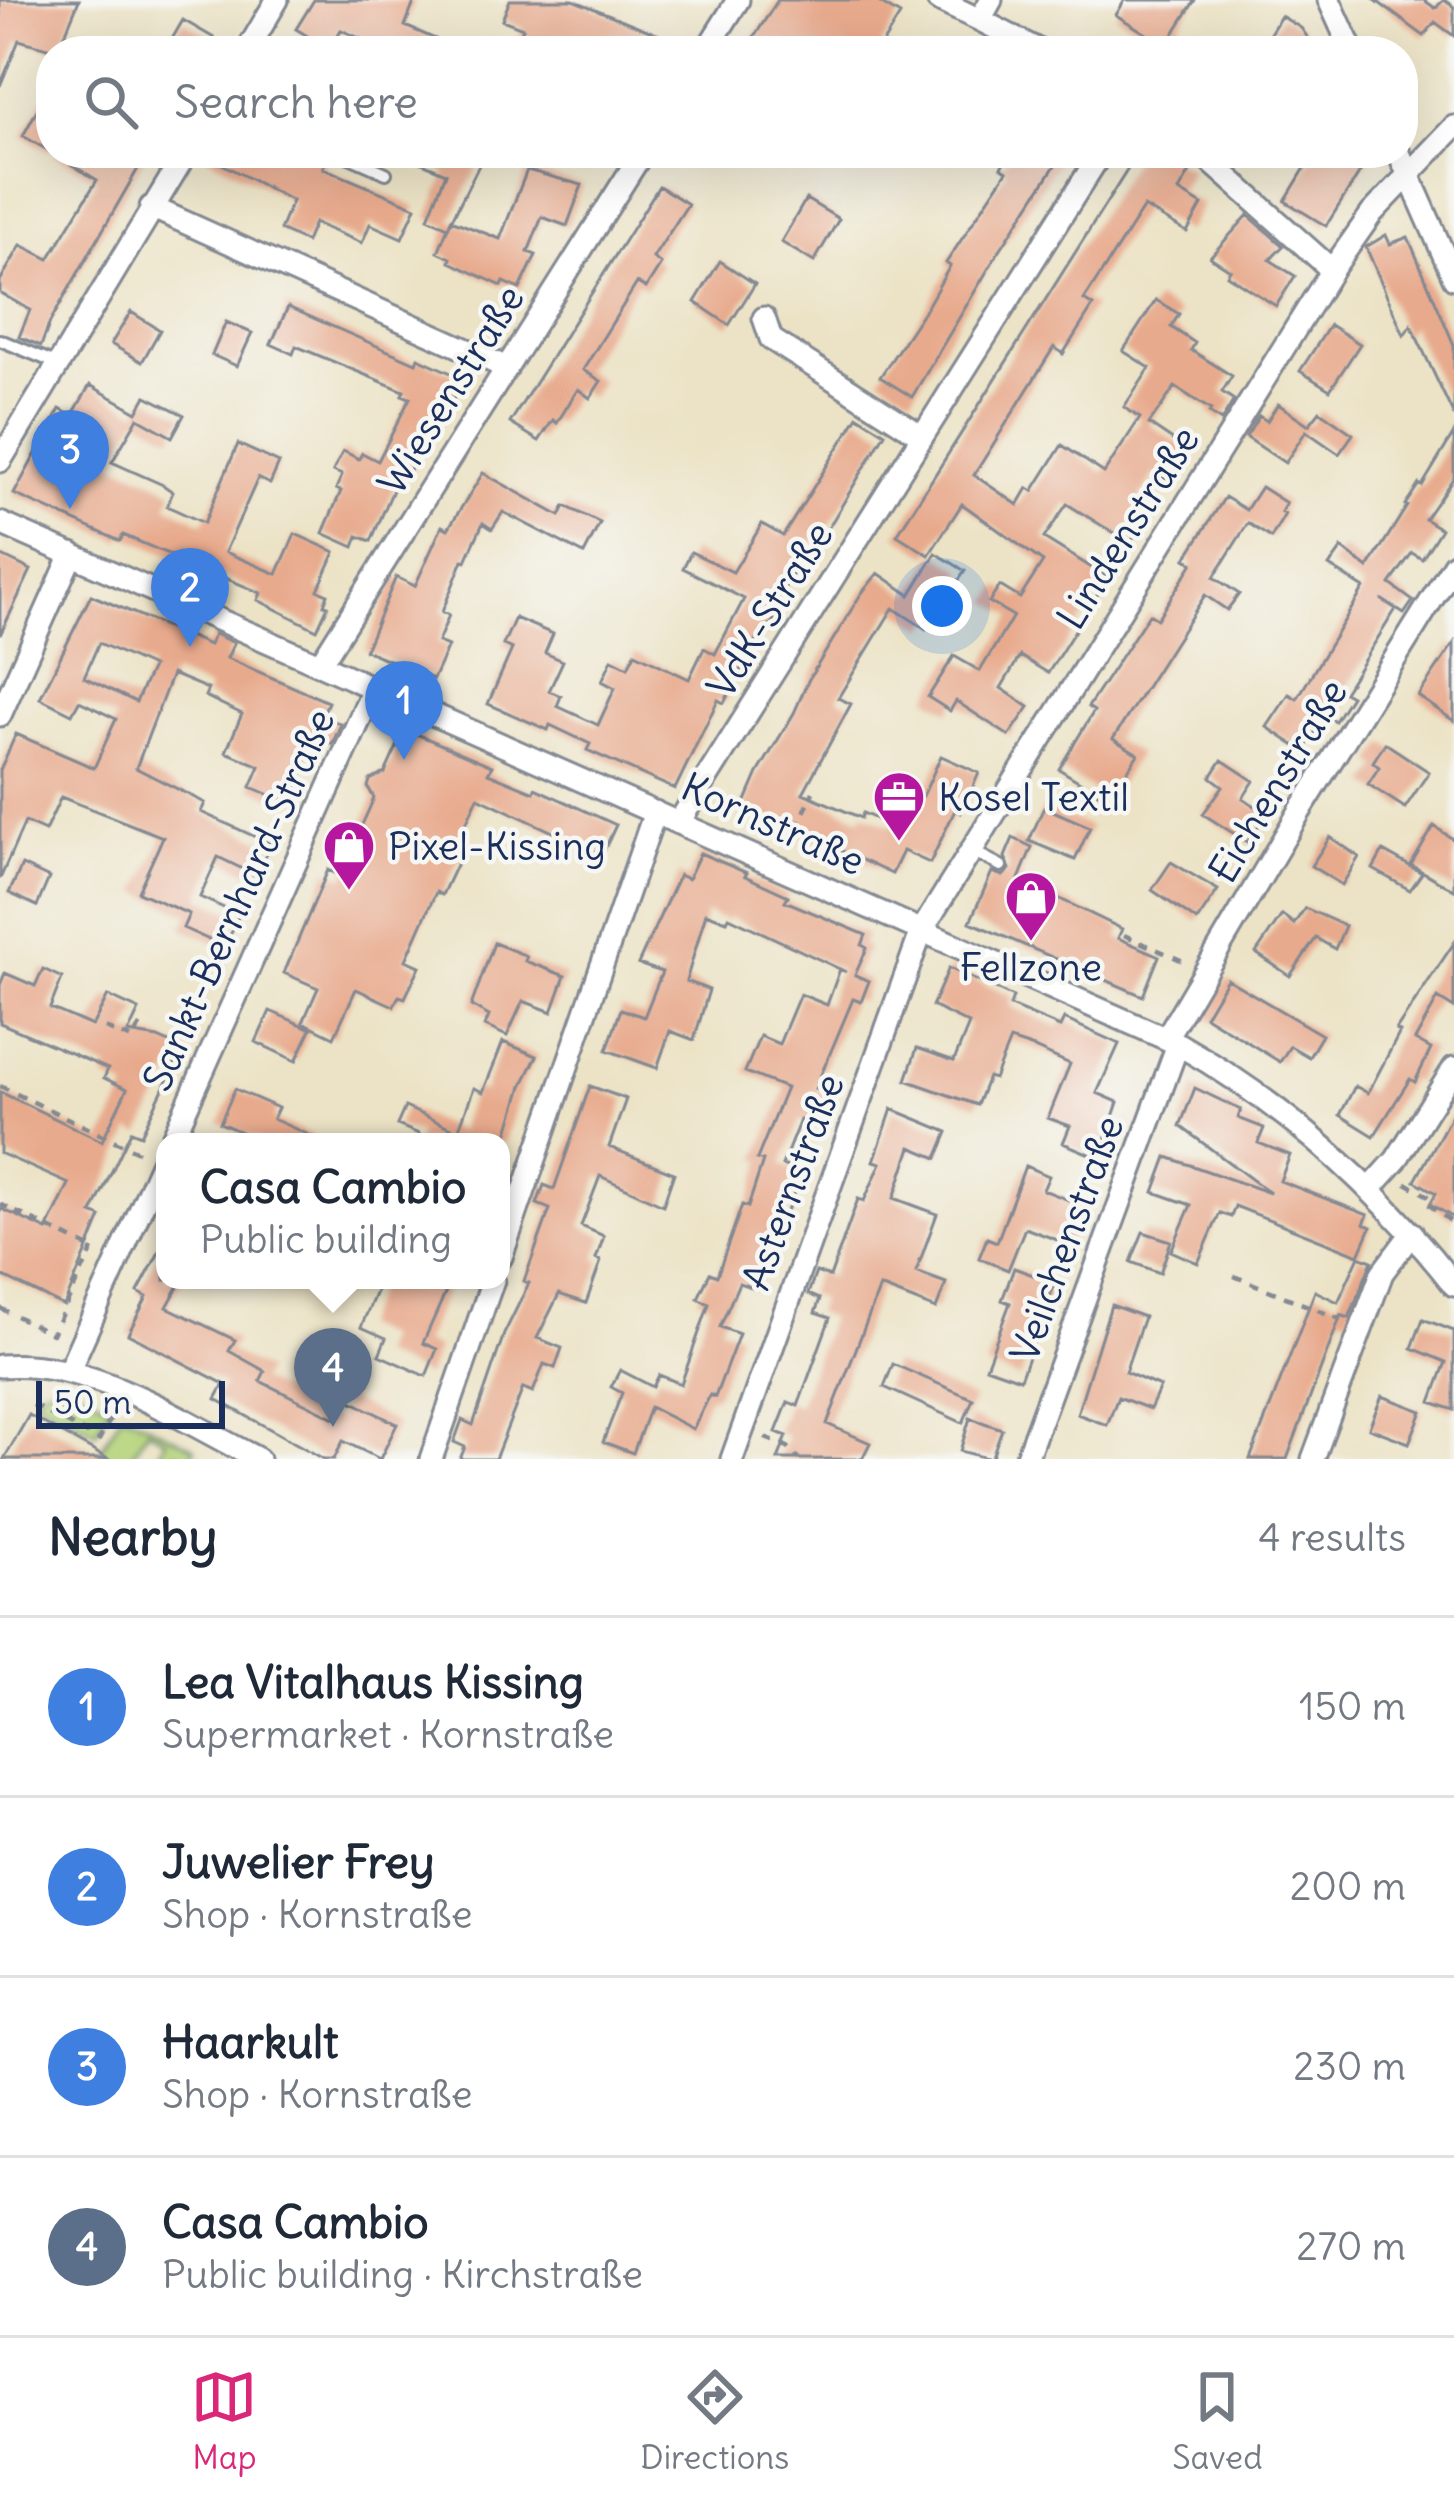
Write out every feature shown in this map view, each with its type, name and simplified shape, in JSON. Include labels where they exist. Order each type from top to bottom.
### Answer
[{"type":"street","points":[[257,36],[278,0]]},
{"type":"street","points":[[715,36],[738,0]]},
{"type":"street","points":[[938,0],[986,10],[1020,36]]},
{"type":"street","points":[[1328,0],[1345,36]]},
{"type":"street","name":"Lindenstraße","points":[[1418,152],[1454,127]]},
{"type":"street","points":[[0,461],[176,168]]},
{"type":"street","name":"Wiesenstraße","points":[[320,664],[633,168]]},
{"type":"street","name":"VdK-Straße","points":[[679,822],[1092,168]]},
{"type":"street","points":[[1218,168],[1333,269]]},
{"type":"street","name":"Lindenstraße","points":[[922,930],[1399,168]]},
{"type":"street","points":[[1406,168],[1454,278]]},
{"type":"street","points":[[151,207],[507,368]]},
{"type":"street","points":[[764,317],[772,339],[922,436]]},
{"type":"street","name":"Kornstraße","points":[[0,523],[1172,1041],[1258,1094],[1378,1180],[1454,1286]]},
{"type":"street","points":[[0,716],[72,554]]},
{"type":"street","name":"Eichenstraße","points":[[1172,1041],[1204,970],[1454,564]]},
{"type":"street","name":"Sankt-Bernhard-Straße","points":[[175,1133],[374,687]]},
{"type":"street","points":[[510,1231],[656,812]]},
{"type":"street","name":"Asternstraße","points":[[732,1459],[922,930]]},
{"type":"street","name":"Veilchenstraße","points":[[1026,1459],[1172,1041]]},
{"type":"street","points":[[1378,1180],[1454,1068]]},
{"type":"street","points":[[69,1370],[156,1175]]},
{"type":"street","points":[[1313,1459],[1382,1273],[1412,1233]]},
{"type":"street","points":[[431,1459],[490,1289]]},
{"type":"street","points":[[0,1366],[28,1364],[69,1370],[258,1459]]},
{"type":"lane","points":[[374,168],[386,173]]},
{"type":"lane","points":[[0,340],[58,364]]},
{"type":"lane","points":[[970,850],[1001,866]]},
{"type":"path","points":[[782,867],[813,792]]},
{"type":"path","points":[[1124,935],[1204,970]]},
{"type":"path","points":[[105,1028],[132,1039],[142,1022]]},
{"type":"path","points":[[0,1086],[92,1134],[156,1157]]},
{"type":"path","points":[[1378,1180],[1430,1197],[1428,1204],[1454,1224]]},
{"type":"path","points":[[0,1204],[118,1262]]},
{"type":"path","points":[[0,1308],[52,1334],[93,1250]]},
{"type":"path","points":[[1234,1276],[1352,1324]]},
{"type":"path","points":[[33,1405],[97,1443],[124,1393]]},
{"type":"path","points":[[742,1430],[788,1447],[799,1459]]},
{"type":"green space","points":[[53,1385],[77,1389],[110,1405],[96,1432],[35,1399]]},
{"type":"green space","points":[[126,1414],[195,1448],[190,1459],[175,1453],[171,1459],[156,1459],[166,1440],[147,1429],[130,1459],[109,1459],[99,1453],[120,1416]]},
{"type":"building","points":[[0,0],[79,0],[64,36],[36,36],[36,45],[19,40],[0,86]]},
{"type":"building","points":[[314,0],[415,0],[405,26],[428,36],[355,36],[341,30],[337,36],[308,36],[296,29]]},
{"type":"building","points":[[510,0],[573,0],[662,36],[520,36],[523,28],[502,20]]},
{"type":"building","points":[[778,0],[875,0],[900,15],[887,36],[755,36]]},
{"type":"building","points":[[1125,0],[1195,0],[1172,36],[1150,36],[1116,15]]},
{"type":"building","points":[[1375,0],[1424,0],[1435,8],[1444,0],[1454,7],[1454,36],[1435,22],[1424,36]]},
{"type":"building","points":[[1281,16],[1307,36],[1268,36]]},
{"type":"building","points":[[183,20],[211,36],[174,36]]},
{"type":"building","points":[[36,112],[36,143],[23,136]]},
{"type":"building","points":[[77,168],[138,168],[50,322],[41,346],[19,337],[30,310],[0,293],[0,281],[21,245],[49,259],[97,180]]},
{"type":"building","points":[[229,168],[323,168],[416,207],[402,238],[370,224],[362,243],[314,223],[306,242],[280,230],[292,201]]},
{"type":"building","points":[[434,168],[478,168],[448,227],[428,218],[446,173]]},
{"type":"building","points":[[1002,168],[1053,168],[912,397],[880,377],[928,305],[950,266],[946,263],[1007,171]]},
{"type":"building","points":[[1129,168],[1191,170],[1179,191],[1202,205],[1187,232],[1144,207],[1084,300],[1093,306],[1063,354],[1054,347],[974,475],[1018,505],[1028,488],[1033,491],[1062,445],[1104,473],[1140,418],[1124,407],[1150,368],[1123,351],[1156,300],[1179,314],[1171,327],[1195,343],[1191,350],[1232,376],[1222,392],[1234,400],[1221,421],[1175,387],[1149,424],[1186,449],[1166,479],[1156,473],[1134,507],[1148,516],[1130,543],[1067,504],[1044,538],[1108,578],[1048,673],[1020,656],[1001,688],[1029,707],[1009,736],[956,701],[950,711],[928,697],[954,656],[980,671],[1013,616],[989,602],[1000,586],[1020,598],[1043,562],[962,504],[929,555],[897,535]]},
{"type":"building","points":[[1305,168],[1363,168],[1326,226],[1285,201]]},
{"type":"building","points":[[527,170],[582,185],[567,226],[542,217],[528,252],[536,255],[520,289],[504,282],[502,286],[438,252],[451,220],[500,239]]},
{"type":"building","points":[[659,186],[688,204],[653,258],[661,264],[646,288],[637,283],[583,370],[601,381],[590,398],[578,389],[557,423],[553,420],[539,441],[510,423]]},
{"type":"building","points":[[806,199],[839,219],[814,262],[781,242]]},
{"type":"building","points":[[1248,215],[1283,246],[1270,260],[1295,276],[1276,306],[1227,275],[1230,270],[1210,257]]},
{"type":"building","points":[[1386,235],[1390,244],[1408,237],[1454,345],[1454,416],[1411,325],[1404,335],[1366,247]]},
{"type":"building","points":[[720,261],[755,284],[729,325],[695,302]]},
{"type":"building","points":[[288,307],[462,378],[447,415],[441,412],[405,479],[399,476],[371,541],[358,536],[354,547],[323,533],[341,491],[336,489],[342,475],[333,471],[343,451],[378,461],[410,398],[402,395],[404,391],[296,346],[293,354],[271,344]]},
{"type":"building","points":[[131,312],[160,330],[142,362],[111,344]]},
{"type":"building","points":[[226,322],[252,333],[237,366],[212,355]]},
{"type":"building","points":[[1330,325],[1360,344],[1330,390],[1300,371]]},
{"type":"building","points":[[90,385],[137,412],[146,396],[184,415],[172,437],[138,418],[112,462],[163,485],[173,492],[167,506],[204,523],[238,444],[279,463],[270,484],[258,478],[225,552],[277,574],[295,534],[335,552],[318,590],[328,594],[324,605],[328,606],[317,630],[258,600],[261,593],[123,535],[120,541],[14,494],[60,409],[72,416]]},
{"type":"building","points":[[1278,404],[1309,425],[1320,411],[1353,434],[1339,454],[1306,431],[1285,463],[1246,437],[1259,416],[1267,421]]},
{"type":"building","points":[[858,416],[885,433],[820,542],[814,538],[773,607],[779,610],[762,641],[758,638],[724,703],[718,700],[675,789],[587,750],[590,744],[550,725],[548,730],[488,704],[512,649],[503,645],[515,618],[553,634],[545,653],[563,661],[549,691],[561,696],[557,706],[598,725],[615,688],[602,681],[612,659],[628,667],[635,653],[689,679],[704,648],[715,654],[744,599],[683,568],[691,552],[733,572],[762,524],[783,536]]},
{"type":"building","points":[[1454,433],[1454,477],[1425,519],[1441,529],[1422,559],[1412,553],[1390,584],[1413,601],[1404,614],[1381,599],[1396,609],[1344,692],[1351,696],[1335,721],[1326,716],[1303,751],[1267,727],[1289,694],[1297,699],[1364,588],[1329,566],[1342,548],[1368,568]]},
{"type":"building","points":[[483,473],[560,516],[565,506],[600,523],[584,554],[503,512],[492,529],[483,523],[463,560],[442,612],[449,615],[438,642],[448,646],[433,679],[365,650],[396,577],[415,586],[442,526],[448,529]]},
{"type":"building","points":[[1261,487],[1286,503],[1281,512],[1285,514],[1271,538],[1248,523],[1214,577],[1239,594],[1227,610],[1205,595],[1113,739],[1138,754],[1109,800],[1059,769],[1094,711],[1088,707],[1149,614],[1157,619],[1193,563],[1186,558],[1225,497],[1246,510]]},
{"type":"building","points":[[936,553],[965,571],[926,629],[893,608],[838,698],[851,704],[803,793],[891,826],[902,803],[923,796],[941,756],[979,773],[930,863],[903,851],[892,874],[786,825],[773,820],[770,824],[743,808],[809,679],[861,594],[878,573],[910,595]]},
{"type":"building","points":[[0,555],[31,570],[0,635]]},
{"type":"building","points":[[91,595],[209,645],[214,634],[234,643],[227,658],[328,702],[322,716],[341,724],[332,744],[314,736],[291,804],[251,787],[260,766],[226,752],[242,714],[205,696],[208,689],[172,674],[136,768],[205,803],[201,812],[271,844],[257,876],[218,857],[200,897],[239,915],[225,947],[183,928],[189,914],[138,892],[163,837],[61,797],[45,831],[25,822],[0,879],[0,770],[16,734],[94,768],[116,719],[79,701],[72,714],[40,698]],"holes":[[[99,643],[152,667],[136,702],[84,677]]]},
{"type":"building","points":[[1454,643],[1454,721],[1418,696]]},
{"type":"building","points":[[414,733],[492,766],[488,773],[534,792],[535,788],[616,825],[602,855],[478,797],[456,845],[464,848],[442,895],[436,892],[406,960],[420,966],[405,998],[399,996],[394,1006],[356,989],[334,1037],[303,1022],[318,988],[284,973],[328,870],[345,877],[363,838],[357,836],[374,798],[370,780],[385,773],[401,738]]},
{"type":"building","points":[[1385,743],[1429,772],[1405,808],[1368,784],[1379,767],[1373,762]]},
{"type":"building","points":[[1222,760],[1254,781],[1243,798],[1267,814],[1247,842],[1203,814],[1223,786],[1211,777]]},
{"type":"building","points":[[1044,807],[1090,827],[1075,860],[1029,841]]},
{"type":"building","points":[[1434,826],[1454,840],[1454,890],[1411,865]]},
{"type":"building","points":[[1330,837],[1359,857],[1342,885],[1311,866]]},
{"type":"building","points":[[1013,838],[1032,847],[1019,879],[1122,929],[1118,938],[1159,956],[1143,996],[970,922],[992,872],[1003,876],[1010,869],[1005,857]]},
{"type":"building","points":[[1383,851],[1422,873],[1410,890],[1373,869]]},
{"type":"building","points":[[700,853],[788,896],[785,901],[866,935],[862,945],[867,948],[855,975],[869,981],[861,1002],[853,999],[815,1089],[827,1094],[814,1126],[800,1120],[782,1165],[802,1172],[757,1289],[739,1283],[720,1327],[739,1334],[715,1397],[710,1395],[693,1429],[650,1407],[633,1453],[603,1442],[622,1393],[611,1387],[620,1370],[653,1387],[659,1375],[681,1384],[709,1304],[698,1298],[710,1273],[717,1276],[742,1205],[748,1207],[763,1161],[757,1159],[786,1088],[745,1072],[760,1036],[779,1044],[800,994],[827,1005],[840,969],[729,917],[727,921],[706,913],[686,981],[709,990],[694,1040],[670,1031],[657,1068],[607,1050],[621,1009],[644,1017],[662,972],[638,964],[679,875],[688,879]]},
{"type":"building","points":[[1171,862],[1218,890],[1197,921],[1152,890]]},
{"type":"building","points":[[22,865],[49,878],[37,906],[9,893]]},
{"type":"building","points":[[1305,908],[1345,926],[1335,949],[1316,938],[1290,976],[1256,953],[1282,915],[1294,924]]},
{"type":"building","points":[[494,943],[565,976],[552,1012],[523,1001],[507,1036],[485,1026],[489,1016],[471,1006]]},
{"type":"building","points":[[1454,943],[1454,1008],[1438,998],[1415,1040],[1431,1049],[1415,1082],[1410,1079],[1374,1136],[1340,1115],[1355,1086],[1368,1093],[1400,1032],[1396,1030]]},
{"type":"building","points":[[949,968],[1013,997],[1010,1006],[1060,1027],[1064,1019],[1119,1044],[1097,1093],[1118,1102],[1099,1158],[1063,1143],[1070,1126],[1048,1118],[1070,1064],[1034,1048],[1010,1040],[977,1105],[906,1080],[917,1048],[954,1061],[969,1024],[932,1006]]},
{"type":"building","points":[[43,969],[62,978],[50,1008],[92,1026],[108,996],[139,1010],[128,1033],[158,1038],[182,1049],[141,1135],[131,1131],[92,1213],[101,1217],[64,1306],[0,1275],[0,1208],[47,1230],[69,1184],[0,1153],[0,1092],[102,1141],[127,1089],[104,1078],[108,1069],[0,1023],[0,985],[5,973],[35,986]]},
{"type":"building","points":[[1227,979],[1322,1035],[1309,1057],[1290,1046],[1280,1062],[1205,1016]]},
{"type":"building","points":[[270,1011],[311,1029],[296,1061],[256,1042]]},
{"type":"building","points":[[503,1042],[537,1056],[508,1133],[417,1133],[397,1125],[405,1107],[458,1131],[474,1088],[483,1092]]},
{"type":"building","points":[[590,1086],[626,1099],[609,1147],[674,1173],[663,1205],[600,1176],[581,1226],[604,1236],[586,1303],[559,1294],[537,1338],[562,1348],[555,1368],[544,1364],[533,1392],[523,1388],[495,1459],[460,1459],[465,1447],[454,1442],[462,1420],[473,1425],[504,1334],[529,1283],[524,1281],[550,1209],[537,1204],[544,1185],[554,1189]]},
{"type":"building","points":[[1195,1088],[1241,1110],[1238,1118],[1264,1128],[1258,1143],[1290,1155],[1280,1181],[1368,1215],[1364,1224],[1371,1227],[1359,1255],[1235,1206],[1231,1217],[1220,1213],[1198,1263],[1171,1251],[1191,1205],[1154,1192],[1167,1157],[1270,1193],[1180,1126]]},
{"type":"building","points":[[235,1089],[278,1108],[273,1119],[305,1133],[243,1133],[220,1123]]},
{"type":"building","points":[[892,1109],[948,1132],[937,1158],[911,1147],[894,1198],[937,1214],[916,1272],[946,1283],[936,1309],[880,1287],[827,1424],[870,1443],[862,1459],[778,1459],[787,1436],[776,1432],[788,1402],[798,1406],[830,1318],[815,1313],[820,1299],[808,1294],[816,1272],[830,1277],[858,1199],[864,1201],[881,1163],[874,1161]]},
{"type":"building","points":[[1454,1111],[1454,1218],[1430,1204],[1436,1193],[1415,1181]]},
{"type":"building","points":[[1025,1166],[1049,1176],[1043,1190],[1082,1205],[1068,1244],[1025,1228],[1008,1270],[979,1258],[987,1238],[997,1242]]},
{"type":"building","points":[[1143,1232],[1171,1241],[1160,1273],[1131,1262]]},
{"type":"building","points":[[1359,1256],[1372,1261],[1349,1318],[1341,1315],[1287,1459],[1250,1459],[1315,1291],[1338,1302]]},
{"type":"building","points":[[156,1258],[156,1289],[177,1289],[167,1307],[235,1340],[229,1351],[265,1371],[260,1381],[337,1419],[347,1399],[397,1424],[380,1459],[343,1441],[334,1459],[324,1459],[216,1399],[224,1384],[128,1334],[147,1297],[138,1292]]},
{"type":"building","points":[[1014,1268],[1055,1283],[1020,1379],[986,1367],[1010,1303],[1002,1300]]},
{"type":"building","points":[[377,1289],[446,1291],[423,1343],[437,1349],[426,1376],[379,1355],[386,1338],[361,1327]]},
{"type":"building","points":[[1111,1305],[1144,1317],[1125,1372],[1160,1387],[1150,1409],[1118,1397],[1107,1425],[1077,1414]]},
{"type":"building","points":[[1423,1319],[1454,1331],[1454,1410],[1431,1402],[1446,1362],[1412,1348]]},
{"type":"building","points":[[893,1364],[973,1399],[963,1423],[884,1387]]},
{"type":"building","points":[[1382,1396],[1422,1411],[1409,1443],[1369,1428]]},
{"type":"building","points":[[29,1415],[108,1459],[4,1459]]},
{"type":"building","points":[[970,1418],[1002,1429],[991,1459],[960,1451]]},
{"type":"place","name":"Haarkult","points":[[70,509]]},
{"type":"place","name":"Juwelier Frey","points":[[190,647]]},
{"type":"place","name":"Lea Vitalhaus Kissing","points":[[404,760]]},
{"type":"place","name":"Kosel Textil","points":[[899,843]]},
{"type":"place","name":"Pixel-Kissing","points":[[349,892]]},
{"type":"place","name":"Fellzone","points":[[1031,943]]},
{"type":"place","name":"Casa Cambio","points":[[333,1427]]}]
